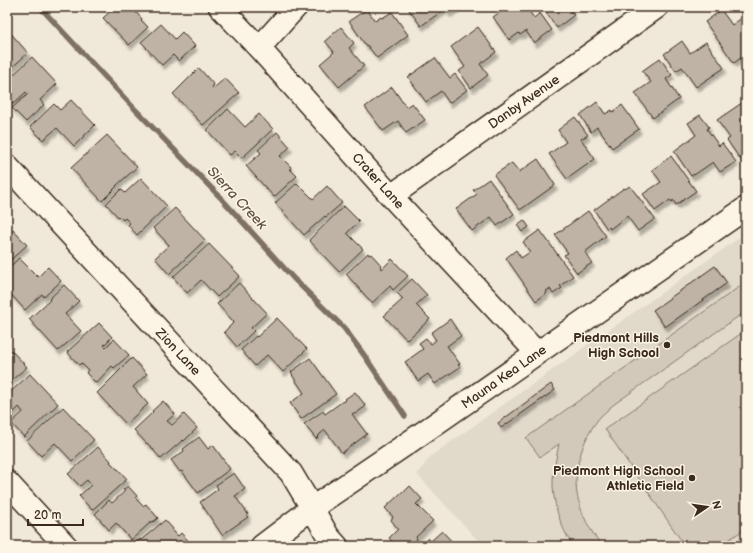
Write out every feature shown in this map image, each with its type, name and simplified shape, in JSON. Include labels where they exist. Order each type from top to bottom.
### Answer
[{"type":"street","name":"Crater Lane","points":[[220,7],[259,48],[391,196],[537,353]]},
{"type":"street","points":[[259,48],[296,7]]},
{"type":"street","name":"Danby Avenue","points":[[391,196],[657,7]]},
{"type":"street","name":"Zion Lane","points":[[7,166],[291,473],[328,536],[337,546]]},
{"type":"street","name":"Mauna Kea Lane","points":[[262,546],[312,508],[746,208]]},
{"type":"street","points":[[7,482],[66,546]]},
{"type":"shaded area","name":"Piedmont Hills High School","points":[[746,233],[746,546],[483,546],[417,474],[431,456]]},
{"type":"shaded area","points":[[746,282],[746,311],[613,405],[595,424],[581,452],[578,463],[576,484],[577,494],[584,516],[590,529],[603,546],[573,546],[564,530],[555,505],[553,478],[559,444],[540,457],[526,438]]},
{"type":"shaded area","name":"Piedmont High School Athletic Field","points":[[746,330],[746,528],[720,546],[685,546],[605,429]]},
{"type":"building","points":[[115,7],[135,7],[133,9],[148,27],[129,45],[103,18]]},
{"type":"building","points":[[407,7],[458,7],[448,13],[445,9],[421,26]]},
{"type":"building","points":[[507,7],[526,7],[534,18],[540,13],[552,30],[534,43],[526,31],[520,35],[519,33],[509,40],[493,17]]},
{"type":"building","points":[[550,7],[568,7],[574,15],[557,28],[545,11]]},
{"type":"building","points":[[367,9],[375,21],[392,12],[408,35],[377,58],[367,45],[366,46],[349,21]]},
{"type":"building","points":[[721,10],[732,25],[746,15],[746,54],[734,63],[705,22]]},
{"type":"building","points":[[161,24],[175,39],[182,32],[195,46],[179,61],[173,55],[162,65],[141,42]]},
{"type":"building","points":[[341,27],[354,43],[349,48],[364,66],[339,87],[320,64],[334,52],[325,41]]},
{"type":"building","points":[[478,27],[496,52],[480,64],[488,75],[471,88],[459,71],[465,67],[451,47]]},
{"type":"building","points":[[7,29],[28,53],[8,71],[7,70]]},
{"type":"building","points":[[682,41],[690,53],[706,42],[724,68],[696,87],[682,67],[676,71],[664,54]]},
{"type":"building","points":[[32,57],[57,84],[40,100],[44,105],[26,122],[12,108],[28,94],[26,92],[13,104],[7,98],[7,81]]},
{"type":"building","points":[[435,58],[450,78],[455,74],[467,90],[449,103],[441,91],[426,102],[408,77]]},
{"type":"building","points":[[660,58],[672,75],[666,79],[679,99],[653,118],[635,93],[651,82],[642,71]]},
{"type":"building","points":[[199,68],[214,85],[212,87],[213,89],[225,78],[239,93],[203,125],[173,94]]},
{"type":"building","points":[[392,87],[406,107],[412,103],[425,120],[406,133],[398,121],[383,131],[365,107]]},
{"type":"building","points":[[71,100],[95,125],[74,146],[57,128],[43,140],[30,127],[54,104],[60,110]]},
{"type":"building","points":[[746,100],[746,155],[740,159],[727,140],[730,138],[717,120]]},
{"type":"building","points":[[597,102],[605,114],[612,110],[613,112],[622,105],[639,129],[612,148],[597,127],[591,132],[580,115]]},
{"type":"building","points":[[228,109],[245,127],[259,114],[273,129],[242,158],[235,151],[230,155],[207,130]]},
{"type":"building","points":[[700,115],[709,127],[707,129],[719,146],[722,143],[736,162],[720,172],[713,162],[691,176],[674,151],[696,135],[688,123]]},
{"type":"building","points":[[575,117],[588,135],[581,139],[595,159],[567,179],[549,154],[566,142],[558,130]]},
{"type":"building","points":[[277,132],[290,147],[280,156],[291,167],[290,169],[297,176],[274,197],[246,166],[261,153],[258,150]]},
{"type":"building","points":[[107,135],[137,167],[102,201],[71,168]]},
{"type":"building","points":[[671,156],[696,191],[676,205],[673,200],[672,202],[670,200],[655,211],[643,194],[661,182],[652,170]]},
{"type":"building","points":[[538,159],[555,185],[520,210],[494,175],[512,163],[519,172]]},
{"type":"building","points":[[141,178],[167,206],[137,235],[128,225],[130,223],[125,218],[123,220],[119,216],[118,217],[106,204],[121,189],[125,193]]},
{"type":"building","points":[[489,179],[514,214],[497,226],[491,217],[472,231],[456,209],[477,194],[473,190]]},
{"type":"building","points":[[297,183],[313,199],[327,186],[342,203],[304,235],[275,203]]},
{"type":"building","points":[[630,186],[655,219],[638,231],[627,216],[610,229],[609,227],[607,229],[594,210],[624,188],[625,189]]},
{"type":"building","points":[[344,206],[359,221],[347,233],[363,249],[339,272],[309,240]]},
{"type":"building","points":[[175,208],[205,240],[169,274],[155,258],[169,245],[153,228]]},
{"type":"building","points":[[588,211],[606,236],[585,252],[592,263],[577,273],[564,255],[568,253],[555,235]]},
{"type":"building","points":[[524,220],[529,227],[522,232],[517,225]]},
{"type":"building","points":[[13,230],[27,245],[7,263],[7,235]]},
{"type":"building","points":[[540,230],[573,276],[560,286],[562,288],[553,294],[550,289],[546,291],[547,293],[536,301],[506,258],[516,250],[521,258],[530,252],[523,242]]},
{"type":"building","points":[[209,244],[240,276],[217,297],[201,280],[187,293],[173,277]]},
{"type":"building","points":[[368,253],[369,255],[371,254],[382,266],[382,269],[392,259],[408,276],[393,290],[390,286],[372,303],[346,274]]},
{"type":"building","points":[[19,258],[38,277],[48,267],[61,281],[44,297],[42,294],[25,310],[7,290],[7,270]]},
{"type":"building","points":[[715,266],[727,283],[665,327],[653,310]]},
{"type":"building","points":[[412,279],[427,295],[416,305],[430,319],[407,340],[384,316],[403,299],[397,293]]},
{"type":"building","points":[[239,283],[267,313],[251,328],[254,331],[237,347],[224,332],[234,322],[217,304]]},
{"type":"building","points":[[64,285],[79,301],[65,314],[81,331],[58,351],[29,319]]},
{"type":"building","points":[[277,318],[307,349],[283,372],[267,355],[255,366],[241,350]]},
{"type":"building","points":[[450,319],[461,336],[447,346],[460,364],[458,365],[460,367],[435,384],[428,374],[418,381],[405,362],[423,349],[419,343],[426,338],[431,344],[436,340],[431,333]]},
{"type":"building","points":[[99,323],[112,337],[104,345],[106,347],[114,339],[129,355],[114,368],[112,366],[96,383],[86,373],[88,370],[81,363],[79,365],[67,352]]},
{"type":"building","points":[[7,346],[27,367],[7,384]]},
{"type":"building","points":[[132,358],[147,374],[133,387],[148,404],[126,424],[97,393]]},
{"type":"building","points":[[310,358],[336,394],[301,419],[290,403],[304,393],[291,372]]},
{"type":"building","points":[[30,374],[58,404],[24,437],[11,423],[23,412],[19,407],[12,414],[7,409],[7,395]]},
{"type":"building","points":[[551,384],[555,390],[501,428],[498,423]]},
{"type":"building","points":[[355,392],[366,406],[355,414],[352,414],[367,434],[342,453],[325,430],[316,439],[304,424],[323,411],[325,414],[343,401],[344,402],[346,400],[345,399]]},
{"type":"building","points":[[163,401],[175,414],[167,421],[172,425],[184,414],[197,428],[184,441],[183,440],[161,459],[134,430]]},
{"type":"building","points":[[63,407],[94,440],[72,461],[55,443],[41,456],[27,441]]},
{"type":"building","points":[[199,437],[208,449],[213,445],[230,469],[198,493],[182,471],[180,472],[171,460],[184,451],[183,449]]},
{"type":"building","points":[[98,447],[127,479],[92,510],[79,496],[91,485],[87,480],[80,486],[68,474]]},
{"type":"building","points":[[234,473],[245,489],[235,496],[248,514],[246,515],[248,517],[222,535],[200,502],[218,489],[216,485]]},
{"type":"building","points":[[128,486],[137,496],[135,498],[143,506],[146,504],[158,518],[153,522],[152,521],[131,540],[116,523],[109,530],[95,514],[109,500],[112,503],[125,491],[123,490]]},
{"type":"building","points":[[410,486],[422,499],[416,504],[433,521],[416,537],[417,539],[410,546],[396,546],[389,538],[398,529],[391,520],[393,517],[385,508]]},
{"type":"building","points":[[165,520],[178,536],[181,533],[193,546],[133,546],[140,539],[141,540]]},
{"type":"building","points":[[442,531],[456,546],[417,546],[428,538],[431,541]]},
{"type":"waterway","name":"Sierra Creek","points":[[40,7],[131,105],[220,197],[294,279],[344,328],[405,416]]},
{"type":"place","name":"Piedmont Hills High School","points":[[667,345]]},
{"type":"place","name":"Piedmont High School Athletic Field","points":[[692,478]]}]
